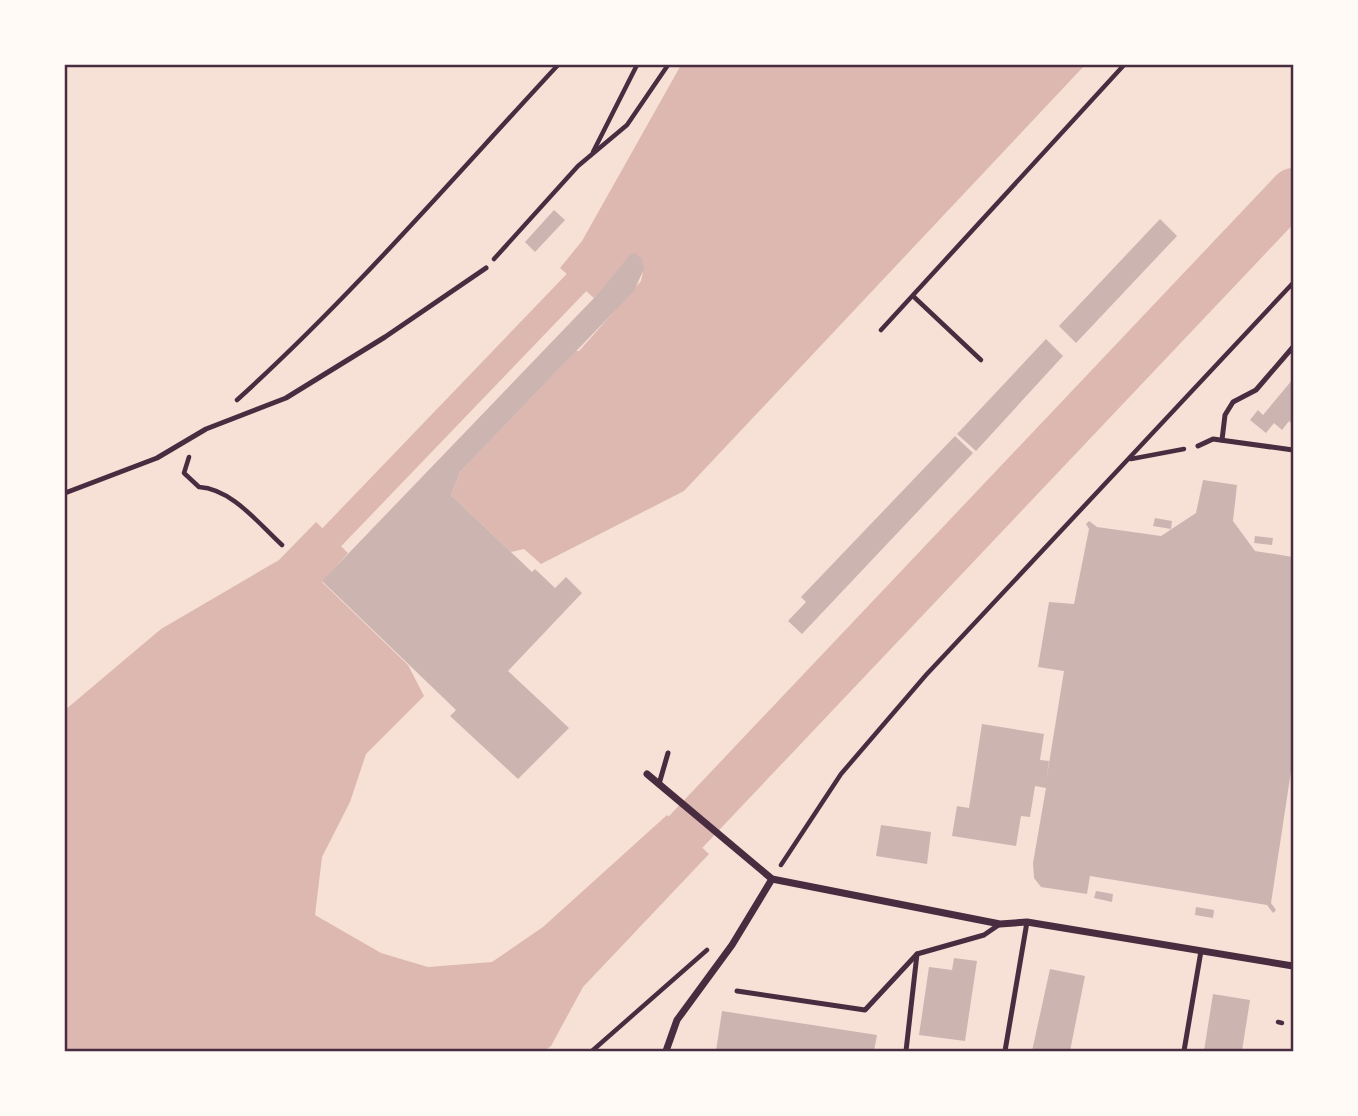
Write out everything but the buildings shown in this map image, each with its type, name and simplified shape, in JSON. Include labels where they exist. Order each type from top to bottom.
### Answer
[{"type":"street","points":[[647,774],[729,845],[772,878],[1000,924],[1027,922],[1293,966]]},
{"type":"street","points":[[666,1051],[677,1020],[732,945],[772,878]]},
{"type":"lane","points":[[65,493],[157,458],[206,429],[286,398],[385,337],[486,268]]},
{"type":"lane","points":[[1222,440],[1225,415],[1233,402],[1256,390],[1293,346]]},
{"type":"lane","points":[[1198,446],[1213,439],[1293,450]]},
{"type":"lane","points":[[659,785],[668,753]]},
{"type":"lane","points":[[1004,1051],[1027,922]]},
{"type":"lane","points":[[737,991],[865,1010],[917,954],[984,935],[1000,924]]},
{"type":"lane","points":[[1184,1051],[1201,951]]},
{"type":"lane","points":[[905,1051],[917,954]]},
{"type":"path","points":[[237,401],[297,345],[387,253],[558,65]]},
{"type":"path","points":[[591,156],[637,65]]},
{"type":"path","points":[[486,268],[591,156],[627,125],[668,65]]},
{"type":"path","points":[[881,330],[1124,65]]},
{"type":"path","points":[[772,878],[841,774],[926,675],[1293,283]]},
{"type":"path","points":[[913,296],[981,360]]},
{"type":"path","points":[[206,429],[190,455],[184,473],[199,487],[214,488],[230,497],[282,545]]},
{"type":"path","points":[[1131,458],[1198,446]]},
{"type":"path","points":[[592,1051],[714,944]]},
{"type":"shaded area","points":[[681,65],[1085,65],[684,491],[541,564],[524,549],[511,552],[451,495],[460,472],[576,351],[579,351],[641,281],[643,266],[635,254],[630,256],[594,298],[560,268],[582,241]]},
{"type":"shaded area","points":[[316,522],[348,553],[322,582],[408,665],[424,696],[366,754],[350,802],[322,857],[315,915],[381,953],[428,967],[492,962],[543,927],[667,815],[709,854],[583,987],[551,1046],[544,1051],[65,1051],[65,710],[161,629],[279,560]]},
{"type":"waterway","points":[[643,877],[1293,191]]},
{"type":"waterway","points":[[310,566],[332,537],[576,283],[598,256]]}]
